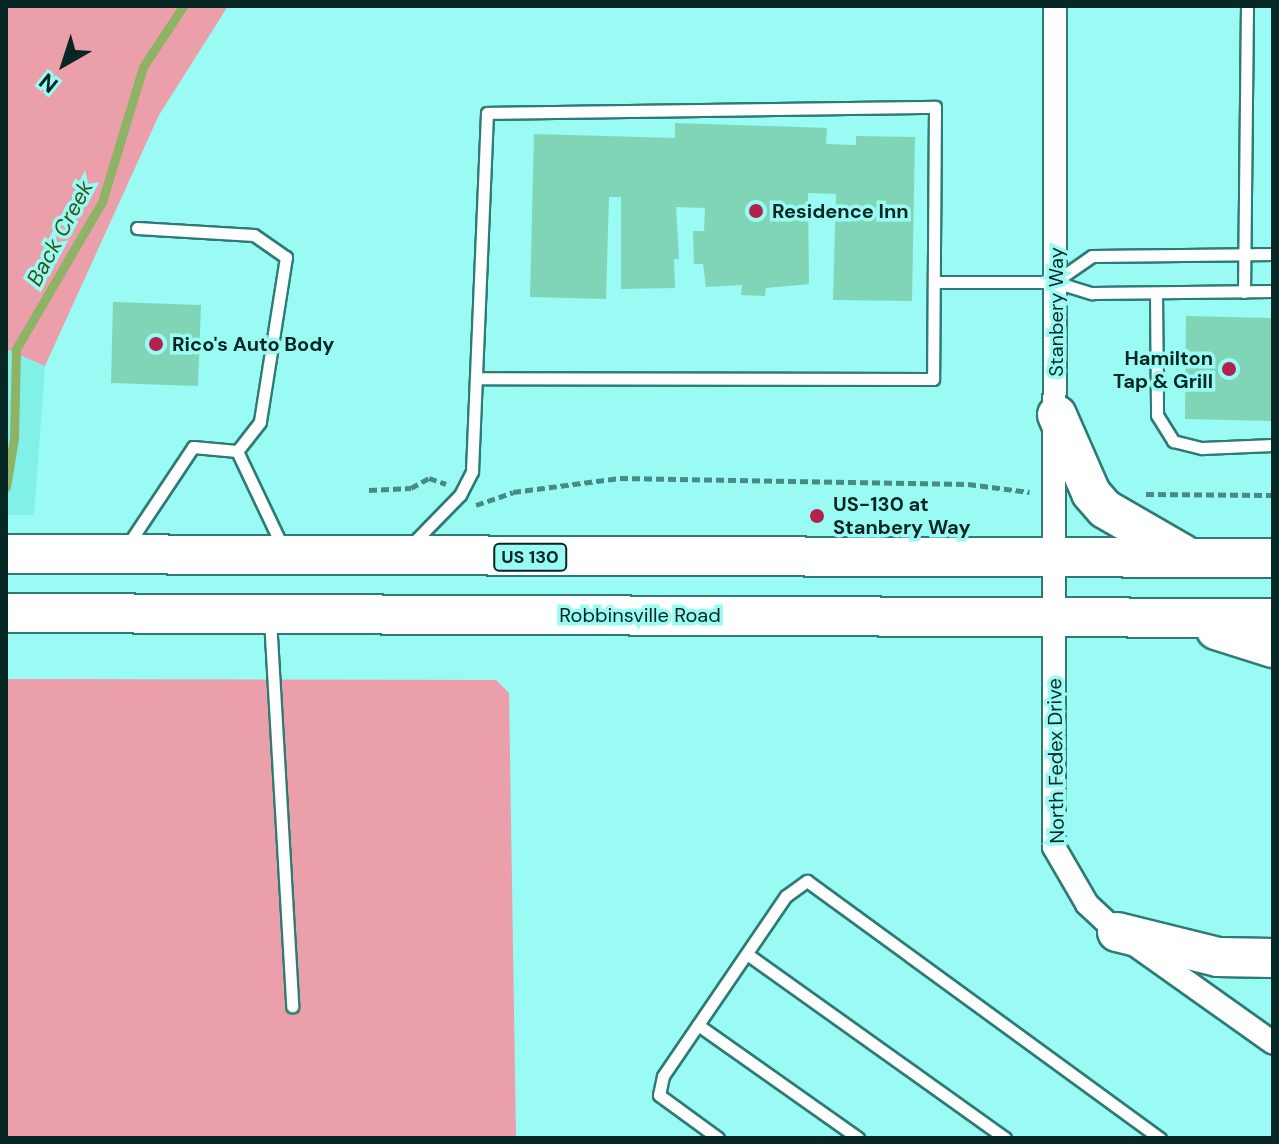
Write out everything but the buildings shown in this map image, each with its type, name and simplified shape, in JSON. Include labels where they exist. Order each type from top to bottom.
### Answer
[{"type":"highway","points":[[1057,415],[1091,493],[1105,509],[1130,528],[1193,559]]},
{"type":"highway","name":"US 130","points":[[6,554],[1273,558]]},
{"type":"highway","name":"Robbinsville Road","points":[[6,613],[1273,618]]},
{"type":"highway","points":[[1179,618],[1273,648]]},
{"type":"highway","points":[[1117,932],[1218,957],[1273,958]]},
{"type":"street","name":"Stanbery Way","points":[[1054,618],[1057,415],[1055,6]]},
{"type":"street","name":"North Fedex Drive","points":[[1054,618],[1054,847],[1087,904],[1117,932],[1273,1043]]},
{"type":"lane","points":[[1244,292],[1247,6]]},
{"type":"lane","points":[[398,556],[460,495],[472,471],[487,113],[935,107],[933,379],[477,378]]},
{"type":"lane","points":[[137,228],[254,235],[286,257],[260,422],[237,451]]},
{"type":"lane","points":[[1055,282],[1092,256],[1273,254]]},
{"type":"lane","points":[[936,282],[1055,282],[1092,293],[1273,291]]},
{"type":"lane","points":[[1156,293],[1157,415],[1173,441],[1202,448],[1273,445]]},
{"type":"lane","points":[[121,554],[193,447],[237,451]]},
{"type":"lane","points":[[237,451],[286,556]]},
{"type":"lane","points":[[270,613],[292,1006]]},
{"type":"lane","points":[[718,1138],[659,1095],[663,1076],[786,896],[807,881],[1160,1138]]},
{"type":"lane","points":[[747,954],[1005,1138]]},
{"type":"lane","points":[[698,1025],[858,1138]]},
{"type":"path","points":[[369,490],[411,488],[429,478],[447,485]]},
{"type":"path","points":[[473,506],[513,492],[620,478],[968,484],[997,491]]},
{"type":"path","points":[[1138,494],[1273,495]]},
{"type":"shaded area","points":[[6,6],[228,6],[159,115],[45,366],[6,349]]},
{"type":"shaded area","points":[[6,349],[45,366],[34,515],[6,515]]},
{"type":"shaded area","points":[[6,679],[496,680],[509,693],[516,1138],[6,1138]]},
{"type":"waterway","name":"Back Creek","points":[[6,487],[14,438],[16,349],[102,202],[143,67],[183,6]]},
{"type":"place","name":"Residence Inn","points":[[756,211]]},
{"type":"place","name":"Rico's Auto Body","points":[[156,344]]},
{"type":"place","name":"Hamilton Tap & Grill","points":[[1229,369]]},
{"type":"place","name":"US-130 at Stanbery Way","points":[[817,516]]}]
